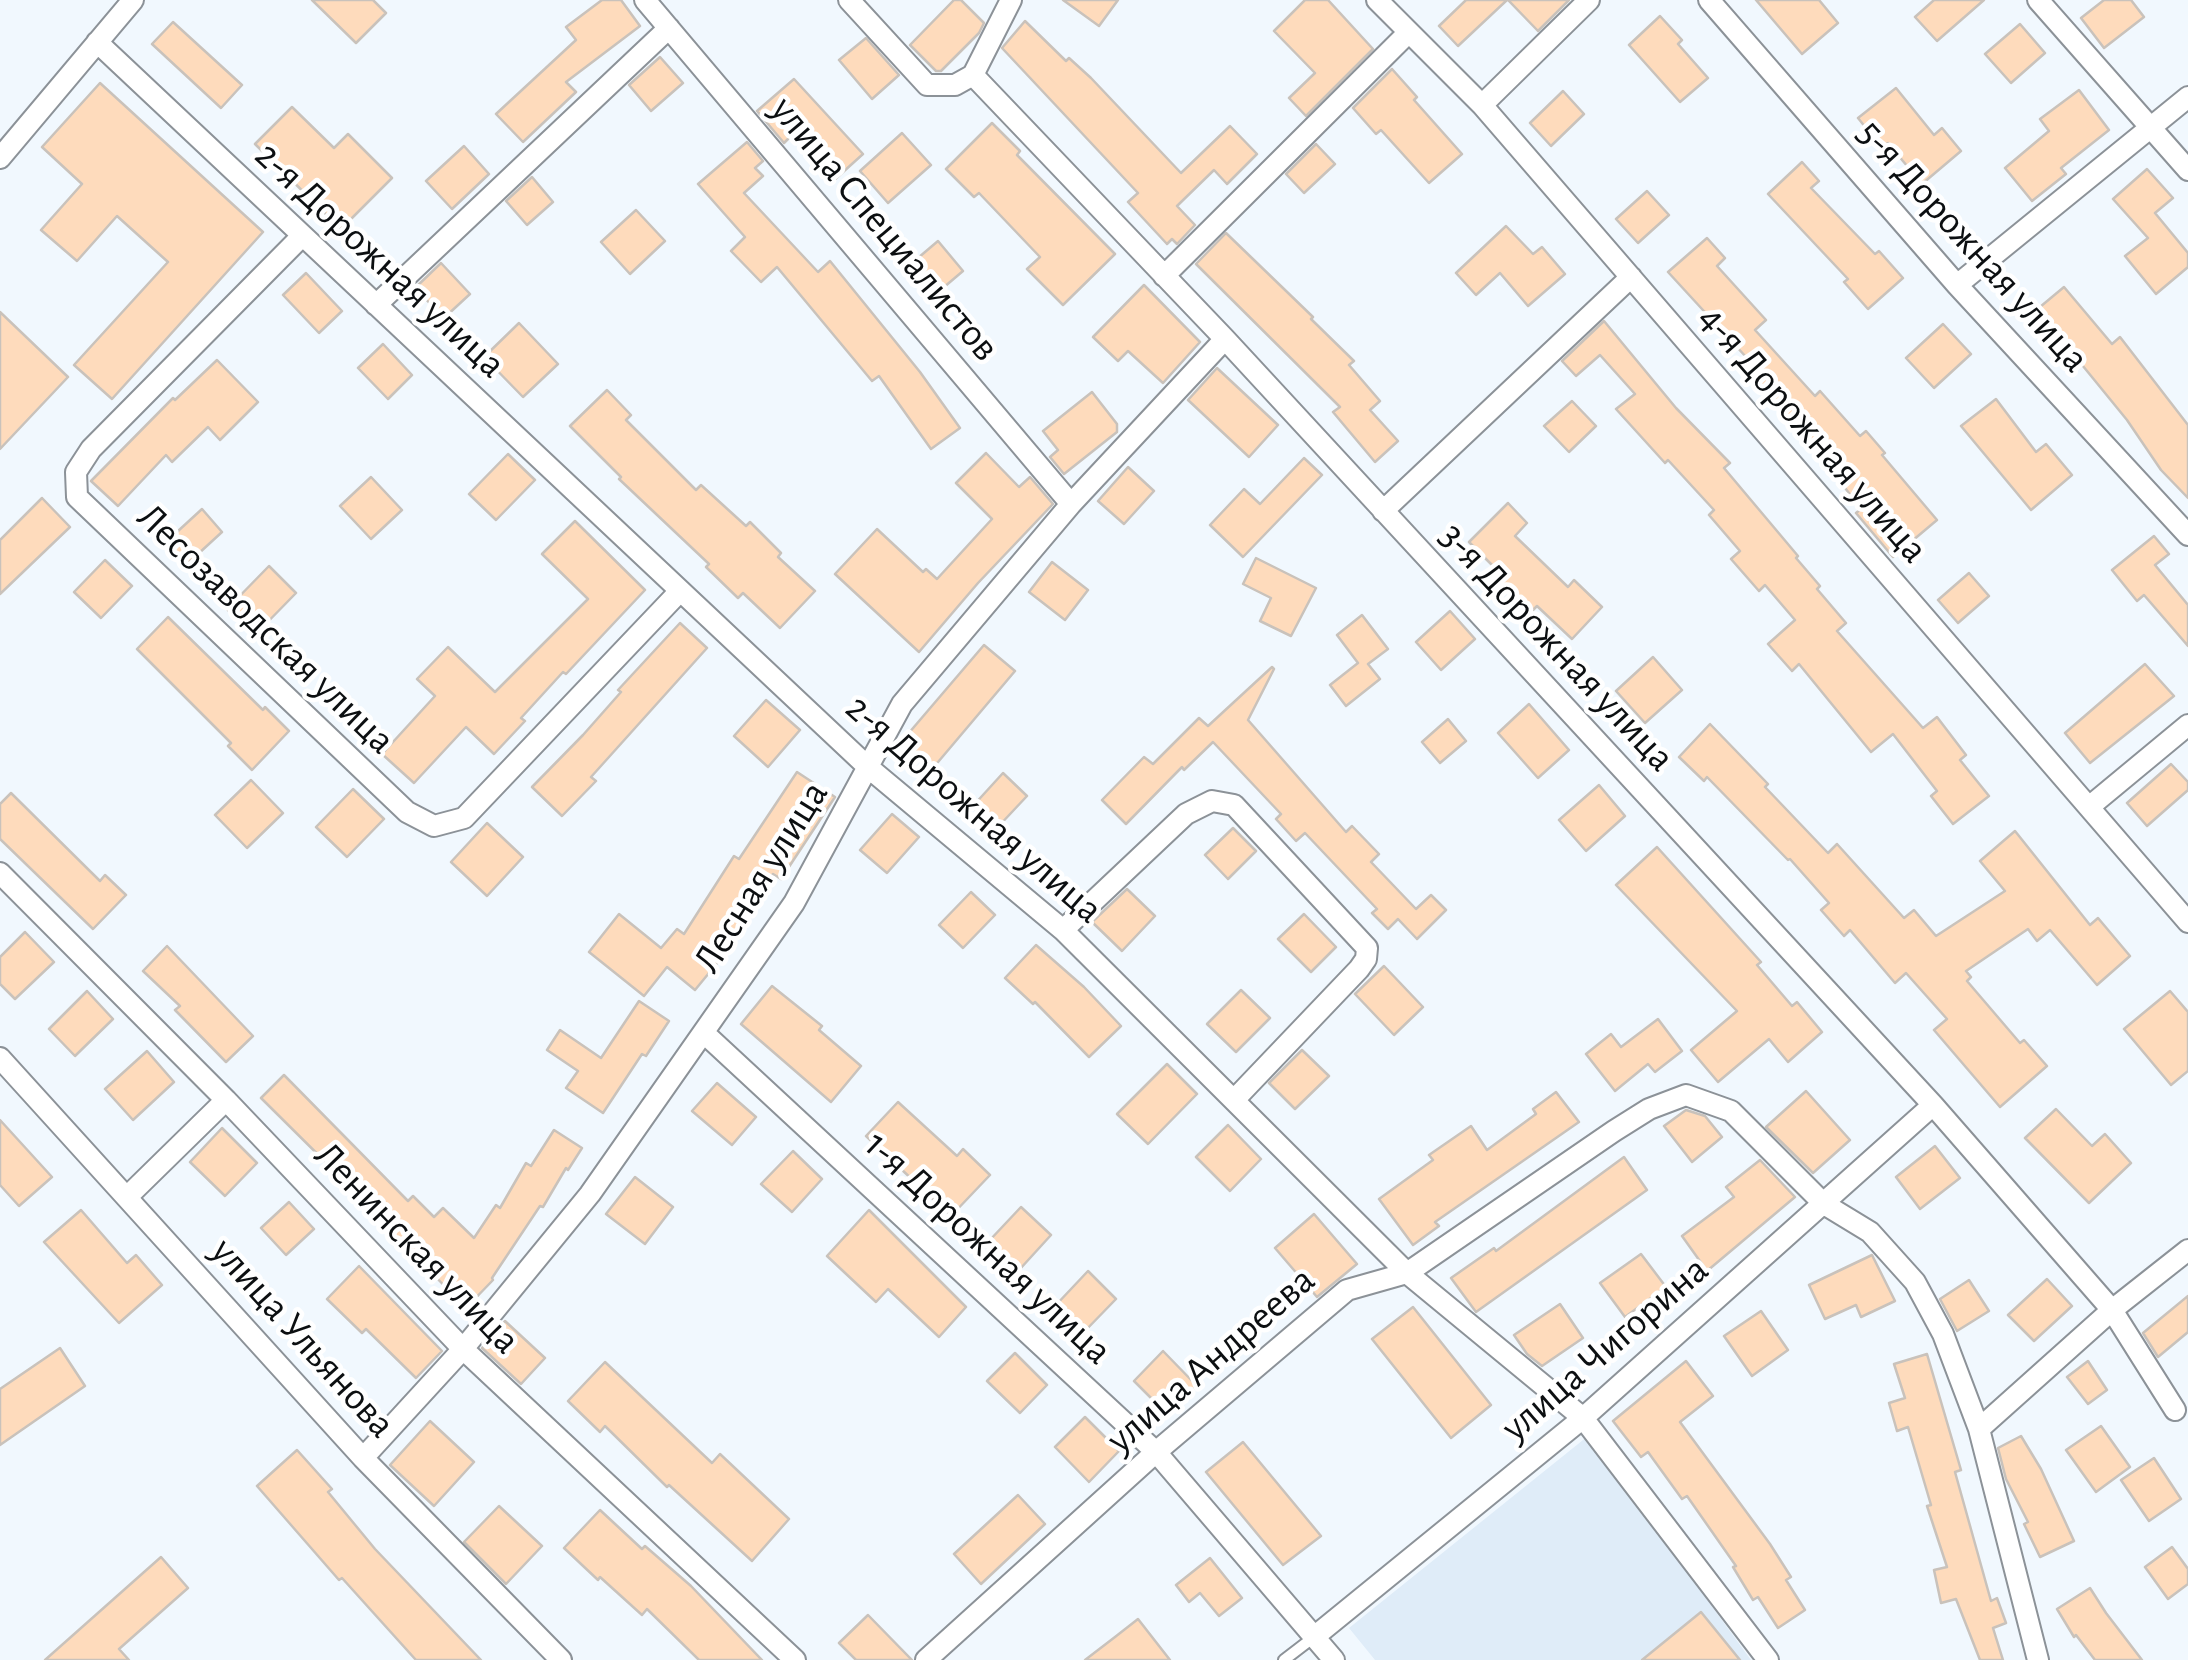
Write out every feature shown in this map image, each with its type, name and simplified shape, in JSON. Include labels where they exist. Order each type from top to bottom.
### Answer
[{"type":"street","points":[[0,158],[133,0]]},
{"type":"street","name":"улица Специалистов","points":[[645,0],[1071,504]]},
{"type":"street","points":[[849,0],[926,85],[955,85],[974,75],[1012,0]]},
{"type":"street","name":"4-я Дорожная улица","points":[[1377,0],[1482,105],[2188,922]]},
{"type":"street","points":[[1482,105],[1589,0]]},
{"type":"street","name":"5-я Дорожная улица","points":[[1709,0],[1957,284],[2188,535]]},
{"type":"street","points":[[2038,0],[2188,170]]},
{"type":"street","points":[[376,305],[669,28]]},
{"type":"street","points":[[1164,276],[1409,32]]},
{"type":"street","name":"2-я Дорожная улица","points":[[96,42],[869,768],[1064,930],[1407,1273],[1583,1418],[1768,1660]]},
{"type":"street","name":"3-я Дорожная улица","points":[[974,75],[1933,1104],[2112,1310],[2175,1410]]},
{"type":"street","points":[[1957,284],[2188,97]]},
{"type":"street","name":"Лесозаводская улица","points":[[302,236],[91,449],[76,472],[77,497],[407,812],[434,826],[464,818],[680,591]]},
{"type":"street","points":[[1384,511],[1631,277]]},
{"type":"street","name":"Лесная улица","points":[[364,1458],[463,1349],[590,1194],[794,903],[902,704],[1071,504],[1225,340]]},
{"type":"street","points":[[2089,808],[2188,724]]},
{"type":"street","points":[[1064,930],[1186,814],[1212,801],[1234,805],[1367,948],[1359,969],[1234,1100]]},
{"type":"street","name":"Ленинская улица","points":[[0,873],[226,1100],[463,1349],[796,1660]]},
{"type":"street","name":"1-я Дорожная улица","points":[[704,1032],[1156,1452],[1334,1660]]},
{"type":"street","name":"улица Ульянова","points":[[0,1058],[364,1458],[561,1660]]},
{"type":"street","name":"улица Андреева","points":[[926,1660],[1156,1452],[1347,1290],[1407,1273],[1649,1109],[1686,1095],[1731,1111],[1824,1204]]},
{"type":"street","points":[[128,1196],[226,1100]]},
{"type":"street","name":"улица Чигорина","points":[[1314,1637],[1583,1418],[1933,1104]]},
{"type":"street","points":[[1824,1204],[1870,1232],[1916,1282],[1943,1334],[1979,1429],[2038,1660]]},
{"type":"street","points":[[1979,1429],[2112,1310],[2188,1250]]},
{"type":"lane","points":[[1284,1660],[1314,1637]]},
{"type":"shaded area","points":[[1588,1436],[1751,1660],[1375,1660],[1349,1628]]},
{"type":"building","points":[[312,0],[373,0],[386,13],[356,43]]},
{"type":"building","points":[[602,0],[621,0],[640,26],[566,82],[576,92],[523,142],[496,114],[576,40],[566,27]]},
{"type":"building","points":[[954,0],[961,0],[984,23],[941,71],[936,71],[910,45]]},
{"type":"building","points":[[1063,0],[1118,0],[1099,26]]},
{"type":"building","points":[[1305,0],[1328,0],[1373,49],[1306,116],[1289,98],[1315,73],[1274,31]]},
{"type":"building","points":[[1466,0],[1507,0],[1458,46],[1439,26]]},
{"type":"building","points":[[1508,0],[1569,0],[1538,31]]},
{"type":"building","points":[[1756,0],[1819,0],[1838,23],[1802,54]]},
{"type":"building","points":[[1934,0],[1984,0],[1937,41],[1915,17]]},
{"type":"building","points":[[2104,0],[2131,0],[2144,17],[2104,48],[2081,18]]},
{"type":"building","points":[[1660,16],[1708,78],[1680,102],[1629,45]]},
{"type":"building","points":[[1025,21],[1066,61],[1069,58],[1091,78],[1181,173],[1230,126],[1257,154],[1227,184],[1214,170],[1177,206],[1195,225],[1177,244],[1172,239],[1167,244],[1128,202],[1138,193],[1002,48]]},
{"type":"building","points":[[173,22],[242,85],[221,108],[152,44]]},
{"type":"building","points":[[2020,24],[2045,53],[2011,83],[1985,54]]},
{"type":"building","points":[[866,38],[899,75],[872,99],[839,60]]},
{"type":"building","points":[[660,57],[683,83],[651,111],[629,85]]},
{"type":"building","points":[[1392,69],[1462,154],[1429,183],[1381,130],[1376,134],[1353,108]]},
{"type":"building","points":[[794,79],[863,154],[832,182],[791,136],[784,143],[757,111]]},
{"type":"building","points":[[100,83],[263,232],[112,399],[74,365],[168,262],[117,216],[77,261],[41,230],[82,184],[42,147]]},
{"type":"building","points":[[1896,88],[1934,135],[1942,128],[1961,151],[1922,184],[1888,143],[1882,148],[1858,118]]},
{"type":"building","points":[[2079,90],[2109,130],[2061,168],[2066,174],[2032,201],[2005,168],[2049,131],[2040,119]]},
{"type":"building","points":[[1563,91],[1584,114],[1551,146],[1530,123]]},
{"type":"building","points":[[292,107],[334,148],[348,134],[392,178],[341,229],[255,144]]},
{"type":"building","points":[[992,123],[1020,151],[1017,155],[1115,254],[1063,305],[1027,269],[1040,257],[979,193],[974,197],[946,169]]},
{"type":"building","points":[[902,133],[931,165],[888,203],[860,171]]},
{"type":"building","points":[[747,142],[763,161],[755,168],[763,176],[744,193],[818,272],[830,261],[960,428],[931,449],[879,376],[872,381],[777,267],[761,282],[731,251],[745,237],[698,184]]},
{"type":"building","points":[[1316,144],[1335,164],[1304,193],[1286,174]]},
{"type":"building","points":[[464,146],[489,174],[452,209],[426,181]]},
{"type":"building","points":[[1802,162],[1819,181],[1811,188],[1903,278],[1868,309],[1844,282],[1848,279],[1768,194]]},
{"type":"building","points":[[2147,169],[2173,198],[2155,213],[2188,253],[2188,267],[2156,294],[2125,256],[2148,238],[2113,199]]},
{"type":"building","points":[[532,177],[553,202],[527,225],[506,201]]},
{"type":"building","points":[[1647,191],[1669,215],[1638,243],[1616,219]]},
{"type":"building","points":[[636,210],[665,241],[630,274],[601,242]]},
{"type":"building","points":[[1506,226],[1533,254],[1542,247],[1565,274],[1528,306],[1500,273],[1476,295],[1456,273]]},
{"type":"building","points":[[1226,233],[1354,361],[1349,365],[1380,401],[1370,410],[1398,441],[1375,462],[1333,412],[1340,407],[1196,264]]},
{"type":"building","points":[[1707,238],[1725,258],[1717,266],[1766,320],[1755,330],[1815,396],[1820,391],[1860,436],[1866,431],[1937,520],[1893,557],[1856,513],[1861,509],[1827,464],[1751,377],[1758,370],[1668,272]]},
{"type":"building","points":[[938,241],[963,271],[930,299],[905,269]]},
{"type":"building","points":[[441,263],[470,294],[444,318],[415,288]]},
{"type":"building","points":[[306,273],[342,311],[319,333],[283,295]]},
{"type":"building","points":[[1144,285],[1200,342],[1163,383],[1128,351],[1118,361],[1093,337]]},
{"type":"building","points":[[2064,287],[2112,344],[2120,337],[2188,425],[2188,498],[2161,470],[2127,420],[2065,344],[2057,351],[2028,317]]},
{"type":"building","points":[[0,312],[68,377],[0,449]]},
{"type":"building","points":[[1604,321],[1676,408],[1730,463],[1724,468],[1798,556],[1820,586],[1817,589],[1846,623],[1837,631],[1923,728],[1937,717],[1966,755],[1960,760],[1989,796],[1953,824],[1931,796],[1937,791],[1893,734],[1871,752],[1799,664],[1792,671],[1768,644],[1795,620],[1765,585],[1759,591],[1731,559],[1740,551],[1709,515],[1714,510],[1616,409],[1635,394],[1600,355],[1576,376],[1562,361]]},
{"type":"building","points":[[519,323],[558,364],[523,397],[484,357]]},
{"type":"building","points":[[1943,324],[1971,354],[1934,388],[1906,358]]},
{"type":"building","points":[[383,344],[412,375],[388,399],[358,368]]},
{"type":"building","points":[[217,360],[258,402],[220,440],[208,427],[172,462],[166,455],[118,506],[91,481],[173,398]]},
{"type":"building","points":[[1217,368],[1278,425],[1249,457],[1188,400]]},
{"type":"building","points":[[607,390],[631,415],[626,420],[696,490],[701,485],[746,526],[750,522],[781,553],[778,557],[815,591],[780,628],[743,593],[738,598],[706,567],[709,564],[619,479],[570,426]]},
{"type":"building","points":[[1092,392],[1117,424],[1117,432],[1064,474],[1050,457],[1058,450],[1043,431]]},
{"type":"building","points":[[1996,399],[2036,452],[2046,444],[2072,475],[2031,510],[1961,426]]},
{"type":"building","points":[[1572,401],[1596,426],[1569,452],[1544,426]]},
{"type":"building","points":[[986,453],[1019,487],[1030,477],[1053,504],[919,652],[835,574],[877,529],[923,572],[926,569],[937,579],[992,519],[956,483]]},
{"type":"building","points":[[508,454],[535,480],[496,520],[469,494]]},
{"type":"building","points":[[1304,458],[1322,475],[1243,557],[1210,525],[1244,489],[1260,504]]},
{"type":"building","points":[[1128,467],[1154,491],[1124,524],[1098,501]]},
{"type":"building","points":[[371,477],[402,510],[371,539],[340,506]]},
{"type":"building","points":[[42,498],[70,527],[0,594],[0,540]]},
{"type":"building","points":[[1508,503],[1527,523],[1515,536],[1568,587],[1574,580],[1602,607],[1572,639],[1537,606],[1530,613],[1495,579],[1500,573],[1469,542]]},
{"type":"building","points":[[202,509],[222,532],[185,566],[165,543]]},
{"type":"building","points":[[575,521],[645,590],[566,674],[563,672],[494,754],[466,727],[414,783],[382,754],[435,696],[417,679],[448,647],[495,692],[588,599],[542,554]]},
{"type":"building","points":[[2154,536],[2169,554],[2155,565],[2188,605],[2188,646],[2144,595],[2137,601],[2112,570]]},
{"type":"building","points":[[1256,558],[1316,588],[1291,636],[1260,621],[1271,598],[1243,584]]},
{"type":"building","points":[[105,560],[132,586],[101,618],[74,592]]},
{"type":"building","points":[[1052,562],[1088,590],[1065,620],[1029,592]]},
{"type":"building","points":[[269,566],[296,593],[254,636],[227,609]]},
{"type":"building","points":[[1969,573],[1989,596],[1958,623],[1938,600]]},
{"type":"building","points":[[1450,611],[1475,639],[1441,670],[1416,642]]},
{"type":"building","points":[[1362,615],[1388,649],[1368,664],[1380,679],[1346,706],[1330,685],[1358,663],[1337,635]]},
{"type":"building","points":[[168,617],[289,731],[252,770],[228,746],[231,743],[137,649]]},
{"type":"building","points":[[680,623],[707,648],[591,777],[596,781],[562,816],[532,787],[583,735],[621,692],[618,690]]},
{"type":"building","points":[[984,645],[1015,671],[933,768],[902,741]]},
{"type":"building","points":[[1653,657],[1682,690],[1645,723],[1616,691]]},
{"type":"building","points":[[2145,664],[2174,696],[2090,763],[2065,733]]},
{"type":"building","points":[[1272,667],[1248,720],[1346,832],[1352,826],[1379,854],[1371,862],[1416,909],[1431,895],[1446,910],[1417,939],[1398,919],[1388,929],[1372,913],[1377,909],[1305,833],[1296,841],[1276,819],[1281,814],[1213,742],[1184,770],[1182,767],[1126,824],[1102,800],[1144,757],[1153,764],[1199,718],[1208,726]]},
{"type":"building","points":[[766,700],[800,730],[768,767],[734,736]]},
{"type":"building","points":[[1529,704],[1569,750],[1538,778],[1498,733]]},
{"type":"building","points":[[1448,719],[1466,741],[1440,763],[1422,742]]},
{"type":"building","points":[[1710,724],[1828,853],[1837,844],[1904,918],[1914,910],[1936,936],[2005,891],[1980,861],[2015,831],[2090,925],[2098,918],[2130,956],[2097,985],[2050,930],[2037,941],[2028,929],[1966,971],[1971,977],[1967,981],[2020,1043],[2024,1040],[2047,1066],[2000,1107],[1934,1030],[1947,1019],[1906,973],[1895,983],[1850,930],[1844,936],[1821,910],[1829,903],[1790,859],[1707,777],[1704,781],[1679,757]]},
{"type":"building","points":[[2171,764],[2188,782],[2188,790],[2147,826],[2127,803]]},
{"type":"building","points":[[797,772],[835,797],[781,879],[773,874],[736,931],[708,954],[718,962],[695,990],[667,967],[644,996],[589,952],[619,914],[661,948],[677,929],[684,934],[734,856],[739,859]]},
{"type":"building","points":[[1003,773],[1027,796],[996,829],[972,807]]},
{"type":"building","points":[[251,780],[283,813],[247,848],[215,815]]},
{"type":"building","points":[[1599,785],[1625,816],[1586,851],[1559,820]]},
{"type":"building","points":[[353,789],[384,819],[347,857],[316,827]]},
{"type":"building","points":[[11,793],[100,881],[105,875],[126,895],[93,929],[0,839],[0,804]]},
{"type":"building","points":[[892,814],[919,837],[887,873],[860,850]]},
{"type":"building","points":[[487,823],[523,857],[487,896],[451,862]]},
{"type":"building","points":[[1233,828],[1256,851],[1228,879],[1205,855]]},
{"type":"building","points":[[1657,847],[1761,962],[1757,965],[1792,1006],[1797,1002],[1822,1032],[1788,1062],[1769,1039],[1718,1082],[1691,1050],[1737,1011],[1616,885]]},
{"type":"building","points":[[1127,889],[1155,916],[1122,951],[1092,922]]},
{"type":"building","points":[[971,892],[995,915],[963,948],[939,925]]},
{"type":"building","points":[[1304,914],[1336,947],[1311,972],[1278,939]]},
{"type":"building","points":[[25,932],[54,962],[15,999],[0,984],[0,957]]},
{"type":"building","points":[[1036,945],[1121,1026],[1089,1057],[1035,1002],[1005,978]]},
{"type":"building","points":[[167,946],[253,1036],[226,1062],[175,1010],[180,1006],[143,971]]},
{"type":"building","points":[[1384,966],[1423,1007],[1394,1035],[1355,994]]},
{"type":"building","points":[[772,986],[822,1026],[819,1030],[861,1066],[831,1102],[741,1024]]},
{"type":"building","points":[[1241,990],[1270,1018],[1236,1052],[1207,1024]]},
{"type":"building","points":[[87,991],[113,1019],[75,1056],[49,1029]]},
{"type":"building","points":[[2170,991],[2188,1012],[2188,1071],[2171,1085],[2124,1029]]},
{"type":"building","points":[[639,1001],[669,1021],[603,1113],[566,1088],[578,1071],[547,1050],[560,1030],[601,1058]]},
{"type":"building","points":[[1658,1019],[1682,1051],[1655,1072],[1648,1064],[1615,1091],[1586,1054],[1611,1034],[1621,1047]]},
{"type":"building","points":[[1302,1050],[1329,1076],[1295,1109],[1269,1083]]},
{"type":"building","points":[[147,1051],[174,1082],[133,1120],[105,1089]]},
{"type":"building","points":[[1167,1064],[1197,1094],[1148,1144],[1117,1114]]},
{"type":"building","points":[[284,1075],[408,1201],[413,1196],[434,1217],[443,1208],[474,1238],[496,1205],[500,1208],[526,1163],[531,1166],[554,1130],[582,1148],[493,1280],[466,1308],[261,1098]]},
{"type":"building","points":[[717,1083],[756,1117],[732,1145],[692,1111]]},
{"type":"building","points":[[1806,1091],[1850,1140],[1813,1173],[1766,1127]]},
{"type":"building","points":[[1556,1092],[1579,1122],[1435,1222],[1439,1226],[1413,1245],[1379,1199],[1433,1160],[1429,1155],[1471,1126],[1487,1150],[1536,1114],[1533,1109]]},
{"type":"building","points":[[898,1102],[957,1156],[963,1149],[990,1175],[951,1216],[866,1136]]},
{"type":"building","points":[[2056,1109],[2092,1146],[2105,1134],[2131,1163],[2089,1203],[2025,1138]]},
{"type":"building","points":[[1686,1110],[1705,1116],[1722,1137],[1692,1162],[1664,1126]]},
{"type":"building","points":[[0,1120],[52,1177],[19,1206],[0,1185]]},
{"type":"building","points":[[1228,1125],[1261,1159],[1230,1191],[1196,1157]]},
{"type":"building","points":[[222,1128],[257,1163],[225,1196],[190,1162]]},
{"type":"building","points":[[1935,1146],[1960,1178],[1920,1209],[1896,1177]]},
{"type":"building","points":[[793,1151],[822,1179],[792,1212],[761,1184]]},
{"type":"building","points":[[1624,1157],[1647,1190],[1476,1312],[1451,1278],[1494,1248],[1496,1251]]},
{"type":"building","points":[[1760,1160],[1795,1197],[1707,1271],[1682,1236],[1734,1197],[1726,1187]]},
{"type":"building","points":[[635,1177],[673,1207],[645,1244],[606,1214]]},
{"type":"building","points":[[289,1202],[314,1229],[286,1255],[261,1228]]},
{"type":"building","points":[[1021,1207],[1051,1235],[1020,1269],[989,1241]]},
{"type":"building","points":[[81,1210],[127,1263],[136,1255],[162,1285],[119,1323],[44,1242]]},
{"type":"building","points":[[869,1210],[966,1307],[939,1337],[888,1289],[876,1302],[827,1256]]},
{"type":"building","points":[[1314,1214],[1357,1264],[1317,1297],[1275,1248]]},
{"type":"building","points":[[1641,1254],[1666,1287],[1625,1317],[1600,1283]]},
{"type":"building","points":[[1872,1255],[1895,1301],[1861,1317],[1856,1305],[1825,1319],[1809,1285]]},
{"type":"building","points":[[359,1266],[442,1351],[416,1378],[366,1329],[362,1333],[327,1299]]},
{"type":"building","points":[[1088,1271],[1116,1299],[1083,1333],[1055,1306]]},
{"type":"building","points":[[2047,1279],[2072,1306],[2034,1341],[2008,1315]]},
{"type":"building","points":[[1969,1280],[1989,1311],[1957,1331],[1940,1299]]},
{"type":"building","points":[[2188,1296],[2188,1332],[2158,1357],[2143,1333]]},
{"type":"building","points":[[1560,1304],[1583,1338],[1542,1366],[1527,1354],[1514,1335]]},
{"type":"building","points":[[1413,1307],[1491,1405],[1451,1438],[1372,1339]]},
{"type":"building","points":[[1761,1311],[1788,1350],[1752,1376],[1724,1336]]},
{"type":"building","points":[[505,1321],[545,1358],[521,1384],[482,1348]]},
{"type":"building","points":[[60,1348],[85,1386],[0,1445],[0,1389]]},
{"type":"building","points":[[1163,1351],[1197,1386],[1168,1415],[1134,1381]]},
{"type":"building","points":[[1015,1353],[1047,1385],[1020,1413],[987,1381]]},
{"type":"building","points":[[1927,1354],[1961,1470],[1955,1472],[1991,1601],[1997,1598],[2006,1623],[1993,1628],[2003,1660],[1980,1660],[1956,1599],[1941,1603],[1934,1570],[1947,1567],[1927,1506],[1931,1505],[1908,1427],[1897,1431],[1889,1403],[1905,1398],[1894,1364]]},
{"type":"building","points":[[1686,1361],[1713,1396],[1680,1422],[1770,1544],[1791,1577],[1786,1580],[1805,1610],[1778,1628],[1758,1597],[1753,1600],[1733,1567],[1736,1566],[1687,1496],[1682,1499],[1648,1452],[1641,1457],[1613,1421]]},
{"type":"building","points":[[2088,1361],[2107,1390],[2088,1404],[2067,1377]]},
{"type":"building","points":[[605,1362],[712,1463],[720,1454],[789,1519],[752,1561],[605,1426],[600,1432],[568,1401]]},
{"type":"building","points":[[1085,1417],[1119,1451],[1089,1482],[1055,1447]]},
{"type":"building","points":[[430,1421],[474,1462],[434,1506],[390,1465]]},
{"type":"building","points":[[2101,1426],[2130,1467],[2096,1492],[2066,1450]]},
{"type":"building","points":[[2021,1436],[2074,1541],[2040,1557],[2006,1479],[1998,1448]]},
{"type":"building","points":[[1243,1442],[1321,1536],[1283,1565],[1206,1472]]},
{"type":"building","points":[[297,1450],[332,1489],[328,1492],[375,1549],[481,1660],[416,1660],[342,1578],[339,1580],[257,1486]]},
{"type":"building","points":[[2154,1458],[2181,1499],[2149,1521],[2121,1480]]},
{"type":"building","points":[[1018,1495],[1045,1524],[981,1584],[954,1554]]},
{"type":"building","points":[[499,1506],[542,1546],[506,1584],[464,1542]]},
{"type":"building","points":[[600,1510],[642,1549],[645,1546],[691,1586],[762,1660],[699,1660],[647,1609],[642,1615],[600,1577],[598,1580],[564,1548]]},
{"type":"building","points":[[2172,1547],[2188,1569],[2188,1584],[2168,1599],[2145,1567]]},
{"type":"building","points":[[161,1557],[188,1588],[119,1649],[129,1660],[45,1660]]},
{"type":"building","points":[[1210,1558],[1242,1598],[1219,1616],[1200,1593],[1189,1602],[1176,1585]]},
{"type":"building","points":[[2090,1588],[2142,1660],[2095,1660],[2074,1637],[2057,1609]]},
{"type":"building","points":[[1701,1612],[1740,1660],[1642,1660]]},
{"type":"building","points":[[868,1615],[912,1660],[856,1660],[839,1643]]},
{"type":"building","points":[[1138,1619],[1170,1660],[1085,1660],[1115,1637]]}]
